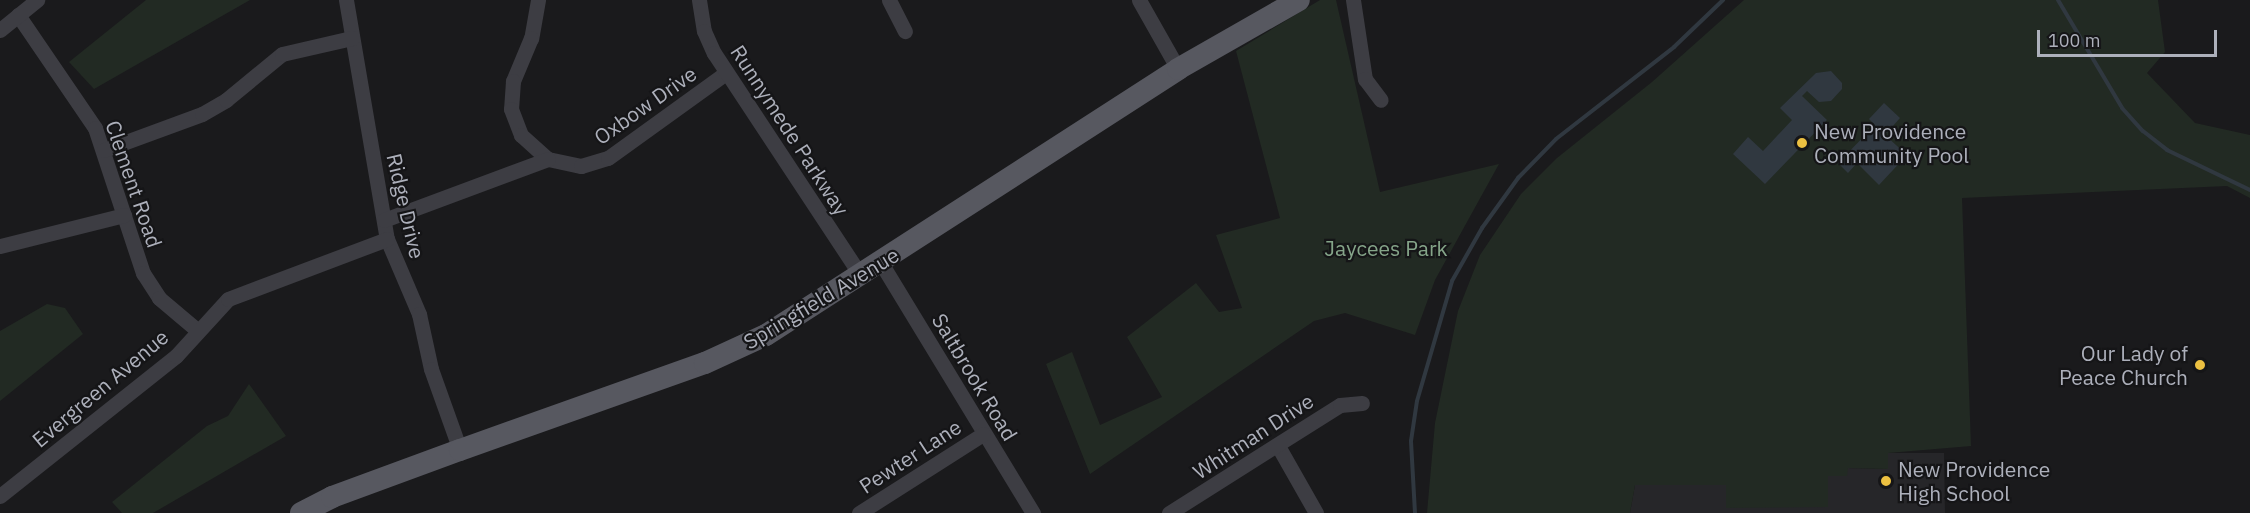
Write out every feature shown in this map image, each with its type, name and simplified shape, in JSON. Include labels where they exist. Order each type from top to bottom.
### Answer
[{"type":"main road","name":"Springfield Avenue","points":[[309,511],[460,450],[734,350],[793,320],[1178,69],[1299,0]]},
{"type":"street","points":[[0,30],[37,0]]},
{"type":"street","name":"Ridge Drive","points":[[346,0],[387,240],[419,314],[431,369],[460,450]]},
{"type":"street","name":"Oxbow Drive","points":[[538,0],[531,38],[513,81],[512,109],[521,135],[548,159],[581,166],[608,158],[726,73]]},
{"type":"street","name":"Runnymede Parkway","points":[[699,0],[704,30],[726,73],[861,276]]},
{"type":"street","points":[[889,0],[905,31]]},
{"type":"street","points":[[1139,0],[1178,69]]},
{"type":"street","points":[[1353,0],[1365,79],[1381,100]]},
{"type":"street","name":"Clement Road","points":[[18,15],[82,106],[104,150],[137,260],[151,286],[159,298],[197,330]]},
{"type":"street","points":[[104,150],[202,114],[226,100],[282,54],[352,38]]},
{"type":"street","points":[[384,220],[548,159]]},
{"type":"street","points":[[0,246],[124,215]]},
{"type":"street","name":"Evergreen Avenue","points":[[0,496],[176,356],[197,330],[241,291],[387,240]]},
{"type":"street","name":"Saltbrook Road","points":[[881,263],[1033,513]]},
{"type":"street","name":"Whitman Drive","points":[[1169,513],[1340,405],[1362,403]]},
{"type":"street","name":"Pewter Lane","points":[[859,513],[983,434]]},
{"type":"street","points":[[1278,446],[1316,513]]},
{"type":"shaded area","points":[[1831,71],[1842,83],[1842,89],[1831,101],[1819,102],[1807,91],[1802,96],[1827,120],[1765,184],[1733,154],[1748,137],[1763,151],[1792,120],[1780,108],[1816,73]]},
{"type":"shaded area","points":[[1884,103],[1900,118],[1885,135],[1907,155],[1879,185],[1857,163],[1848,173],[1838,163],[1875,125],[1869,119]]},
{"type":"shaded area","name":"New Providence High School","points":[[1888,453],[1944,453],[1945,513],[1630,513],[1635,485],[1726,485],[1726,507],[1827,507],[1828,476],[1848,468],[1888,469]]},
{"type":"green space","points":[[146,0],[250,0],[94,89],[69,62]]},
{"type":"green space","name":"Jaycees Park","points":[[1320,0],[1336,0],[1380,192],[1499,164],[1435,280],[1415,335],[1345,313],[1314,321],[1090,474],[1046,364],[1072,352],[1100,425],[1162,397],[1127,337],[1196,283],[1219,312],[1242,308],[1216,235],[1280,218],[1236,51]]},
{"type":"green space","points":[[1744,0],[2158,0],[2165,52],[2147,73],[2195,123],[2250,135],[2250,198],[2227,186],[1962,198],[1971,446],[1888,453],[1888,469],[1848,468],[1847,476],[1828,476],[1828,507],[1726,508],[1726,485],[1635,485],[1630,513],[1427,513],[1435,423],[1458,311],[1480,255],[1521,194],[1557,158],[1652,82]]},
{"type":"green space","points":[[47,304],[65,308],[83,334],[0,401],[0,331]]},
{"type":"green space","points":[[249,384],[286,436],[153,513],[122,513],[112,502],[207,426],[228,416]]},
{"type":"waterway","points":[[1415,513],[1411,441],[1417,401],[1452,281],[1482,228],[1518,178],[1556,139],[1674,47],[1723,0]]},
{"type":"waterway","points":[[2058,0],[2122,108],[2143,131],[2167,150],[2250,190]]},
{"type":"place","name":"New Providence Community Pool","points":[[1802,143]]},
{"type":"place","name":"Our Lady of Peace Church","points":[[2200,365]]},
{"type":"place","name":"New Providence High School","points":[[1886,481]]}]
